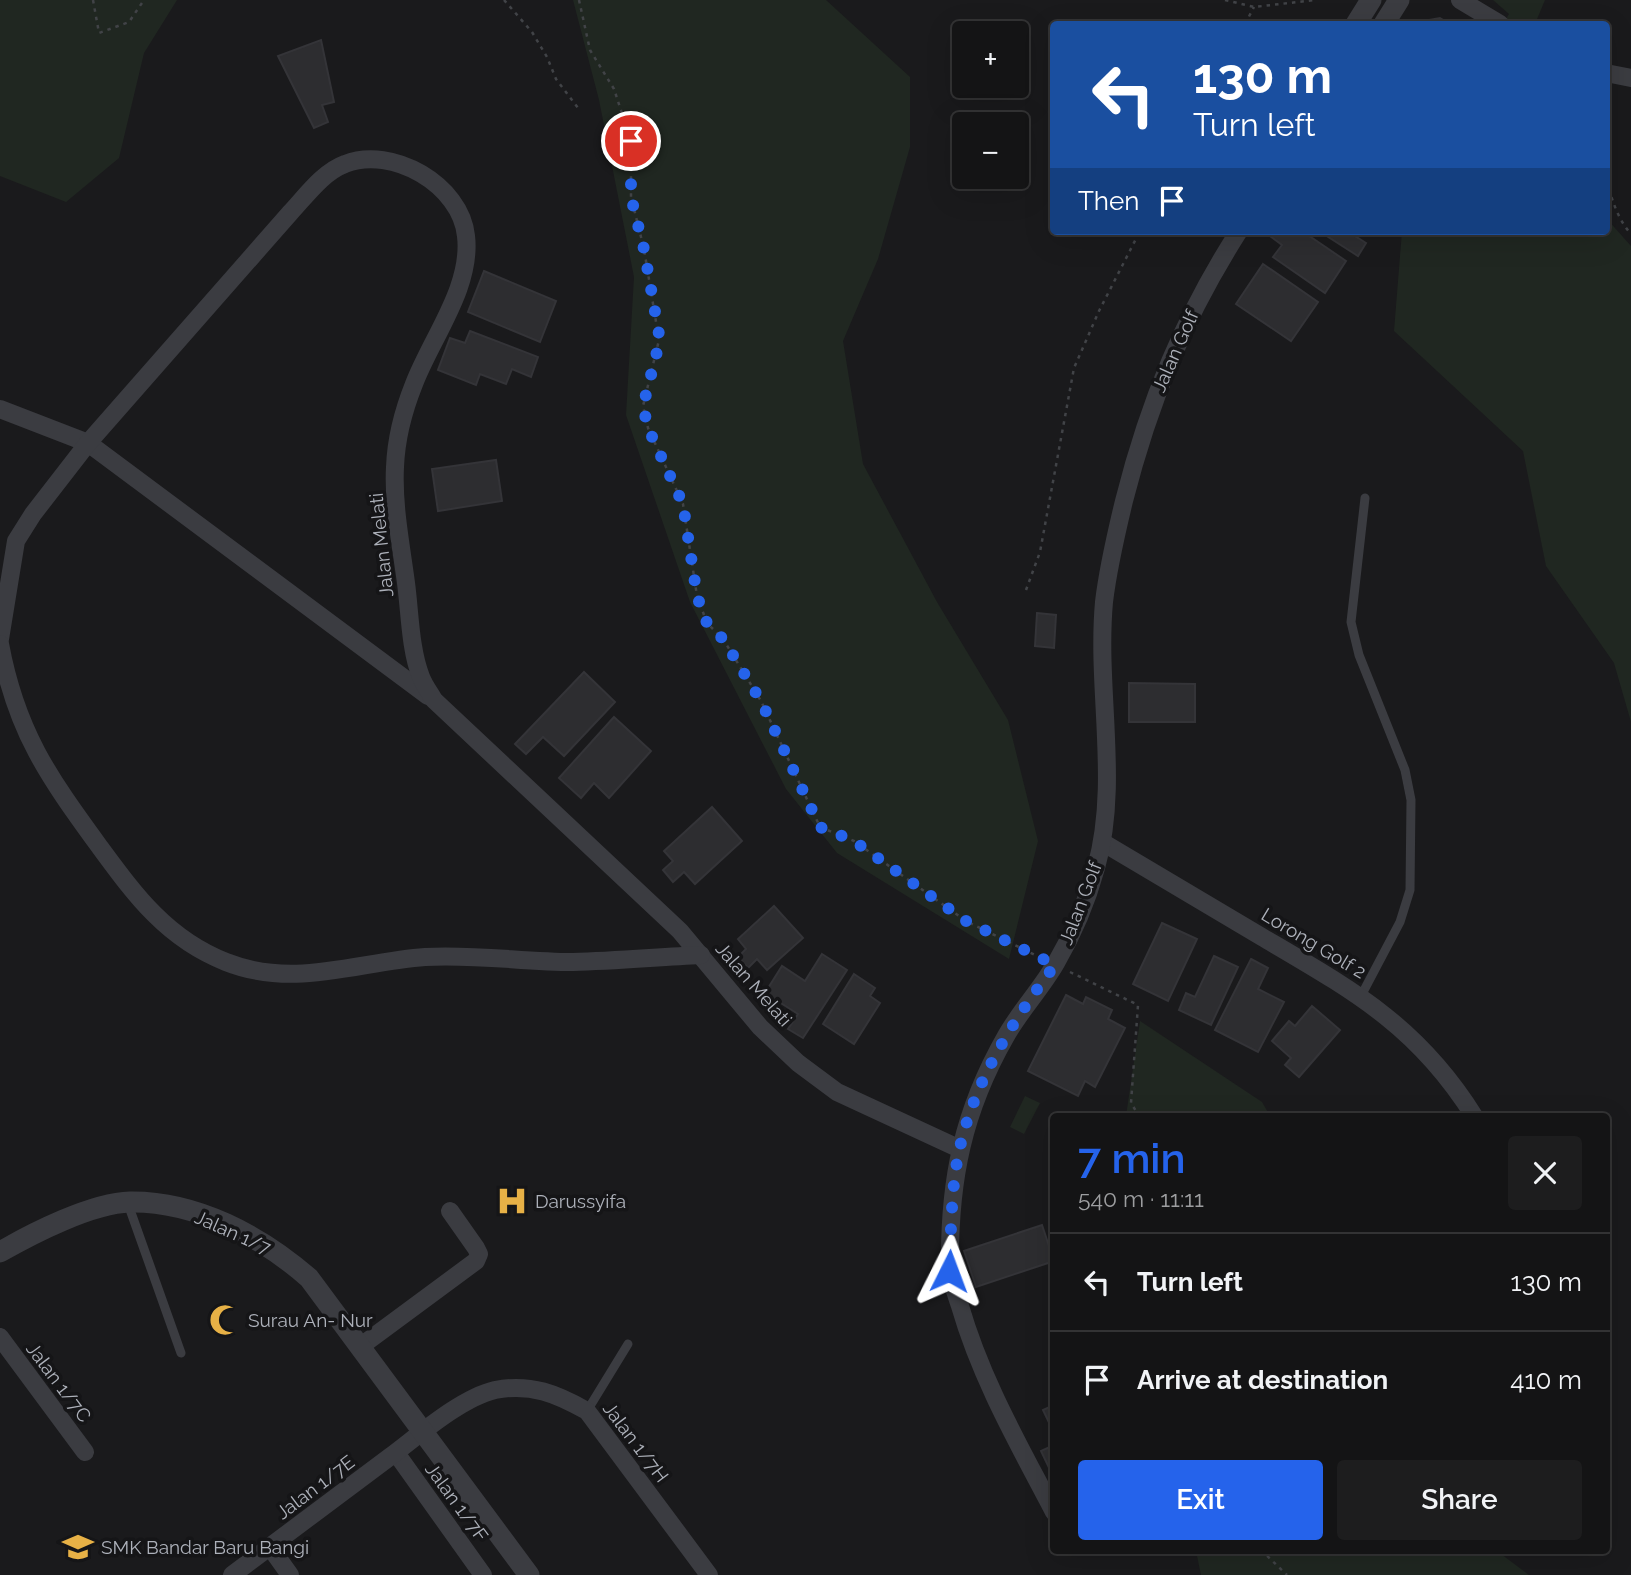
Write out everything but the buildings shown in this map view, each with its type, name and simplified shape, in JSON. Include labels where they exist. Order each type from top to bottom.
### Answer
[{"type":"street","points":[[1358,21],[1371,0]]},
{"type":"street","points":[[1386,21],[1399,0]]},
{"type":"street","points":[[1460,0],[1495,21]]},
{"type":"street","points":[[1610,74],[1631,78]]},
{"type":"street","name":"Jalan Melati","points":[[0,641],[16,541],[33,514],[88,443],[321,180],[344,164],[369,158],[422,174],[447,193],[463,216],[467,238],[466,266],[459,289],[413,386],[401,428],[395,466],[397,510],[412,630],[421,677],[434,700],[629,882],[701,955],[760,1027],[798,1063],[837,1091],[960,1149]]},
{"type":"street","name":"Jalan Golf","points":[[1050,1504],[990,1389],[965,1324],[949,1271],[955,1174],[967,1119],[985,1076],[1027,1003],[1055,965],[1077,920],[1096,870],[1102,842],[1107,754],[1104,602],[1117,532],[1136,455],[1161,379],[1188,317],[1238,235]]},
{"type":"street","points":[[0,409],[88,443],[434,700]]},
{"type":"street","points":[[0,641],[8,686],[28,737],[53,785],[134,894],[175,935],[227,963],[267,972],[305,976],[425,957],[491,957],[572,962],[701,955]]},
{"type":"street","name":"Lorong Golf 2","points":[[1102,842],[1361,996],[1410,1035],[1456,1088],[1472,1113]]},
{"type":"street","name":"Jalan 1/7","points":[[0,1252],[38,1230],[81,1214],[128,1202],[166,1205],[214,1219],[253,1236],[284,1256],[309,1278],[528,1575]]},
{"type":"street","points":[[361,1346],[476,1261],[479,1254],[476,1248],[450,1211]]},
{"type":"street","name":"Jalan 1/7C","points":[[0,1337],[85,1451]]},
{"type":"street","name":"Jalan 1/7H","points":[[424,1432],[479,1395],[519,1387],[540,1389],[559,1395],[587,1411],[709,1575]]},
{"type":"street","name":"Jalan 1/7E","points":[[232,1575],[424,1432]]},
{"type":"street","name":"Jalan 1/7F","points":[[396,1453],[484,1575]]},
{"type":"street","points":[[270,1547],[290,1575]]},
{"type":"lane","points":[[1361,996],[1400,922],[1410,890],[1411,813],[1405,770],[1359,655],[1351,622],[1365,498]]},
{"type":"lane","points":[[128,1202],[181,1353]]},
{"type":"lane","points":[[587,1411],[628,1344]]},
{"type":"path","points":[[93,0],[99,33],[129,22],[144,0]]},
{"type":"path","points":[[504,0],[532,32],[556,79],[578,108]]},
{"type":"path","points":[[579,0],[590,50],[614,89],[631,141],[631,197],[644,249],[660,340],[643,406],[648,428],[683,504],[697,596],[707,623],[723,639],[761,701],[820,827],[854,841],[966,921],[1138,1006],[1131,1103],[1137,1113]]},
{"type":"path","points":[[1225,0],[1254,8],[1315,0]]},
{"type":"path","points":[[1247,21],[1254,8]]},
{"type":"path","points":[[1610,193],[1617,213],[1631,234]]},
{"type":"path","points":[[1026,590],[1040,552],[1074,368],[1098,311],[1138,235]]},
{"type":"path","points":[[1265,1554],[1287,1575]]},
{"type":"shaded area","points":[[0,0],[177,0],[144,53],[119,158],[66,202],[0,176]]},
{"type":"shaded area","points":[[573,0],[826,0],[910,77],[910,147],[878,259],[843,341],[863,464],[937,602],[1008,720],[1038,841],[1009,959],[837,853],[786,789],[690,602],[626,415],[634,277],[599,100]]},
{"type":"shaded area","points":[[1493,0],[1545,0],[1536,21],[1505,21],[1509,14]]},
{"type":"shaded area","points":[[1610,222],[1631,246],[1631,722],[1614,663],[1546,566],[1523,451],[1394,331],[1402,235],[1610,235]]},
{"type":"shaded area","points":[[1140,1021],[1262,1102],[1268,1113],[1126,1113]]},
{"type":"shaded area","points":[[1025,1096],[1040,1103],[1024,1134],[1010,1127]]},
{"type":"shaded area","points":[[1197,1554],[1501,1554],[1529,1575],[1201,1575]]},
{"type":"place","name":"Darussyifa","points":[[512,1201]]},
{"type":"place","name":"Surau An- Nur","points":[[225,1320]]},
{"type":"place","name":"SMK Bandar Baru Bangi","points":[[78,1547]]},
{"type":"route","points":[[631,141],[631,197],[644,249],[660,340],[643,406],[648,428],[683,504],[697,596],[707,623],[723,639],[761,701],[820,827],[854,841],[966,921],[1055,965],[1006,1036],[967,1119],[955,1174],[949,1271]]}]
